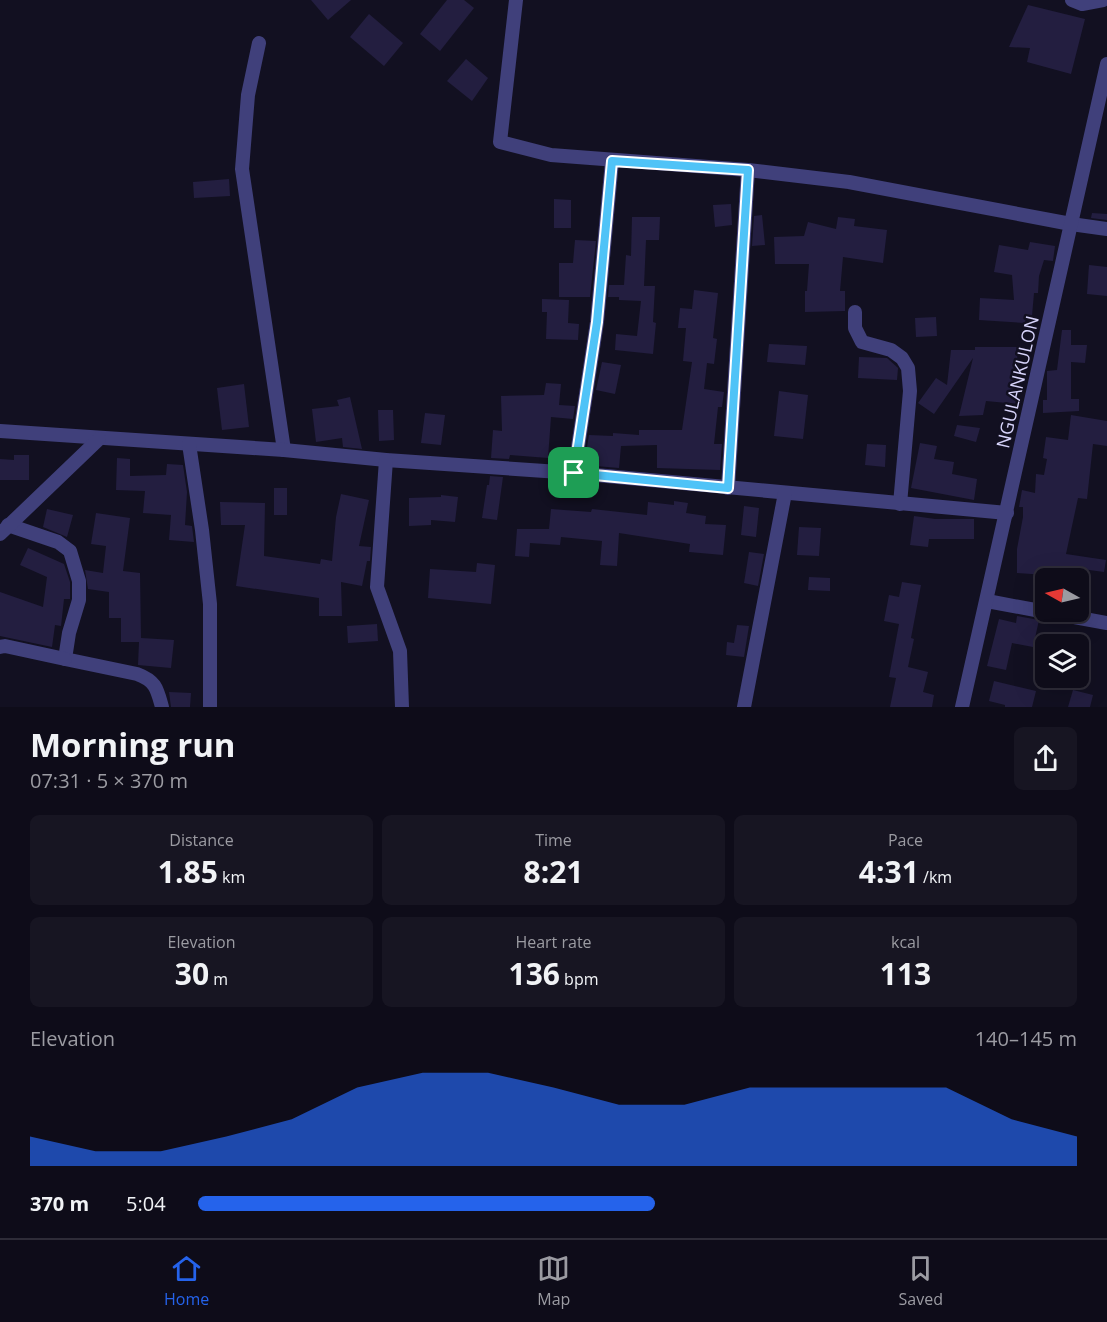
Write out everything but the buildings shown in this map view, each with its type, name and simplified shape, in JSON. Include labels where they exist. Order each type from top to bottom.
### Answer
[{"type":"street","points":[[516,0],[500,142],[551,155],[748,170],[849,182],[1107,229]]},
{"type":"street","points":[[1072,0],[1082,4],[1103,0]]},
{"type":"street","points":[[259,43],[248,95],[242,169],[284,450]]},
{"type":"street","name":"NGULANKULON","points":[[962,707],[1107,64]]},
{"type":"street","points":[[574,473],[597,322],[612,161]]},
{"type":"street","points":[[728,488],[748,170]]},
{"type":"street","points":[[855,312],[855,328],[862,342],[891,350],[902,358],[908,368],[910,391],[900,504]]},
{"type":"street","points":[[0,431],[574,473],[1007,513]]},
{"type":"street","points":[[4,530],[99,438]]},
{"type":"street","points":[[189,444],[210,604],[210,707]]},
{"type":"street","points":[[386,460],[377,587],[400,651],[402,707]]},
{"type":"street","points":[[744,707],[785,493]]},
{"type":"street","points":[[4,530],[58,542],[70,551],[79,581],[79,600],[69,633],[65,659]]},
{"type":"street","points":[[987,601],[1035,610]]},
{"type":"street","points":[[1089,620],[1107,623]]},
{"type":"street","points":[[0,647],[5,646],[148,678],[157,689],[162,707]]},
{"type":"route","points":[[612,161],[748,170],[728,488],[574,473],[597,322],[612,161]]}]
